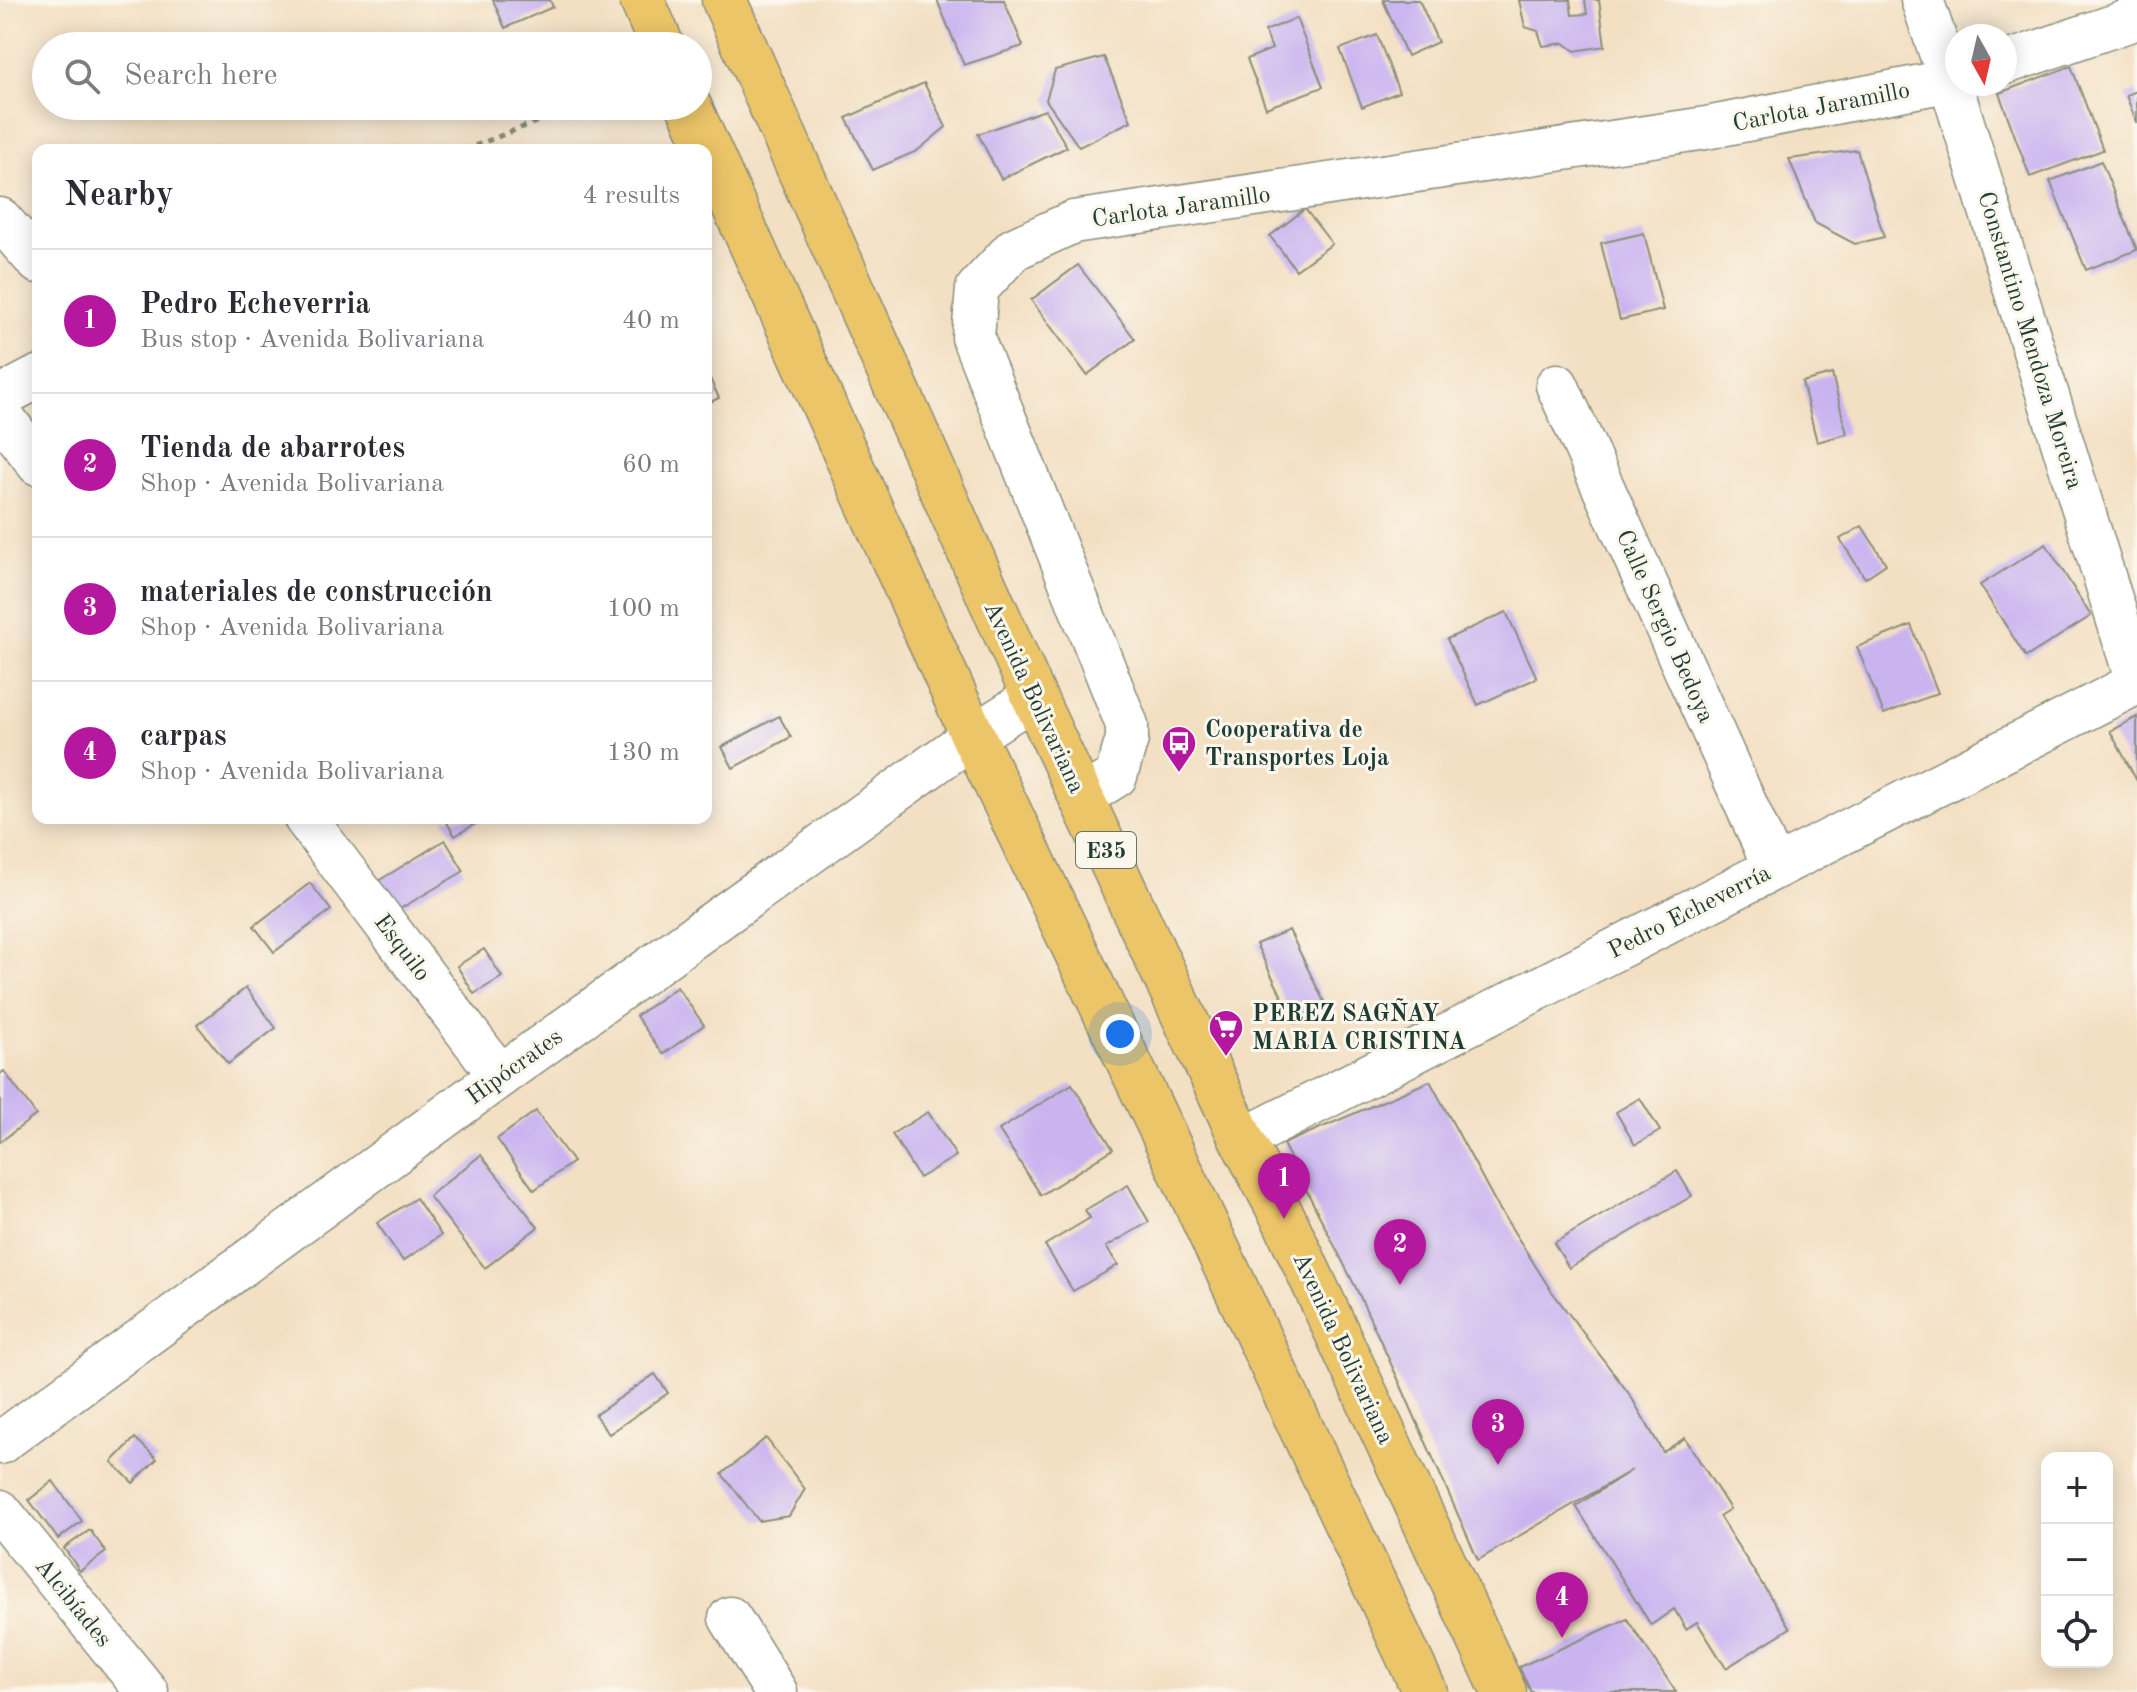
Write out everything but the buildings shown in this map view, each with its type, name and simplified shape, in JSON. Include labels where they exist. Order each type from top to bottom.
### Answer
[{"type":"highway","points":[[642,0],[656,32]]},
{"type":"highway","name":"Avenida Bolivariana","points":[[724,0],[1034,697],[1242,1140],[1284,1219],[1504,1692]]},
{"type":"highway","points":[[695,120],[706,144]]},
{"type":"highway","points":[[712,157],[973,736],[1425,1692]]},
{"type":"street","name":"Constantino Mendoza Moreira","points":[[1922,0],[1945,58]]},
{"type":"street","points":[[2017,59],[2137,18]]},
{"type":"street","name":"Carlota Jaramillo","points":[[1081,798],[1116,776],[1127,739],[1127,725],[973,338],[977,289],[1014,249],[1073,222],[1706,128],[1945,82]]},
{"type":"street","name":"Constantino Mendoza Moreira","points":[[1959,96],[2137,682]]},
{"type":"street","points":[[0,219],[32,255]]},
{"type":"street","points":[[0,397],[32,380]]},
{"type":"street","name":"Calle Sergio Bedoya","points":[[1557,385],[1774,867]]},
{"type":"street","points":[[0,413],[32,456]]},
{"type":"street","name":"Pedro Echeverría","points":[[1242,1140],[2137,682]]},
{"type":"street","name":"Hipócrates","points":[[0,1443],[500,1076],[973,736],[1034,697]]},
{"type":"street","name":"Esquilo","points":[[310,824],[500,1076]]},
{"type":"street","name":"Alcibíades","points":[[0,1511],[147,1692]]},
{"type":"street","points":[[730,1618],[776,1692]]},
{"type":"path","points":[[479,144],[541,120]]},
{"type":"place","name":"Cooperativa de Transportes Loja","points":[[1179,774]]},
{"type":"place","name":"PEREZ SAGÑAY MARIA CRISTINA","points":[[1226,1058]]},
{"type":"place","name":"Pedro Echeverria","points":[[1284,1219]]},
{"type":"place","name":"Tienda de abarrotes","points":[[1400,1285]]},
{"type":"place","name":"materiales de construcción","points":[[1498,1465]]},
{"type":"place","name":"carpas","points":[[1562,1638]]}]
